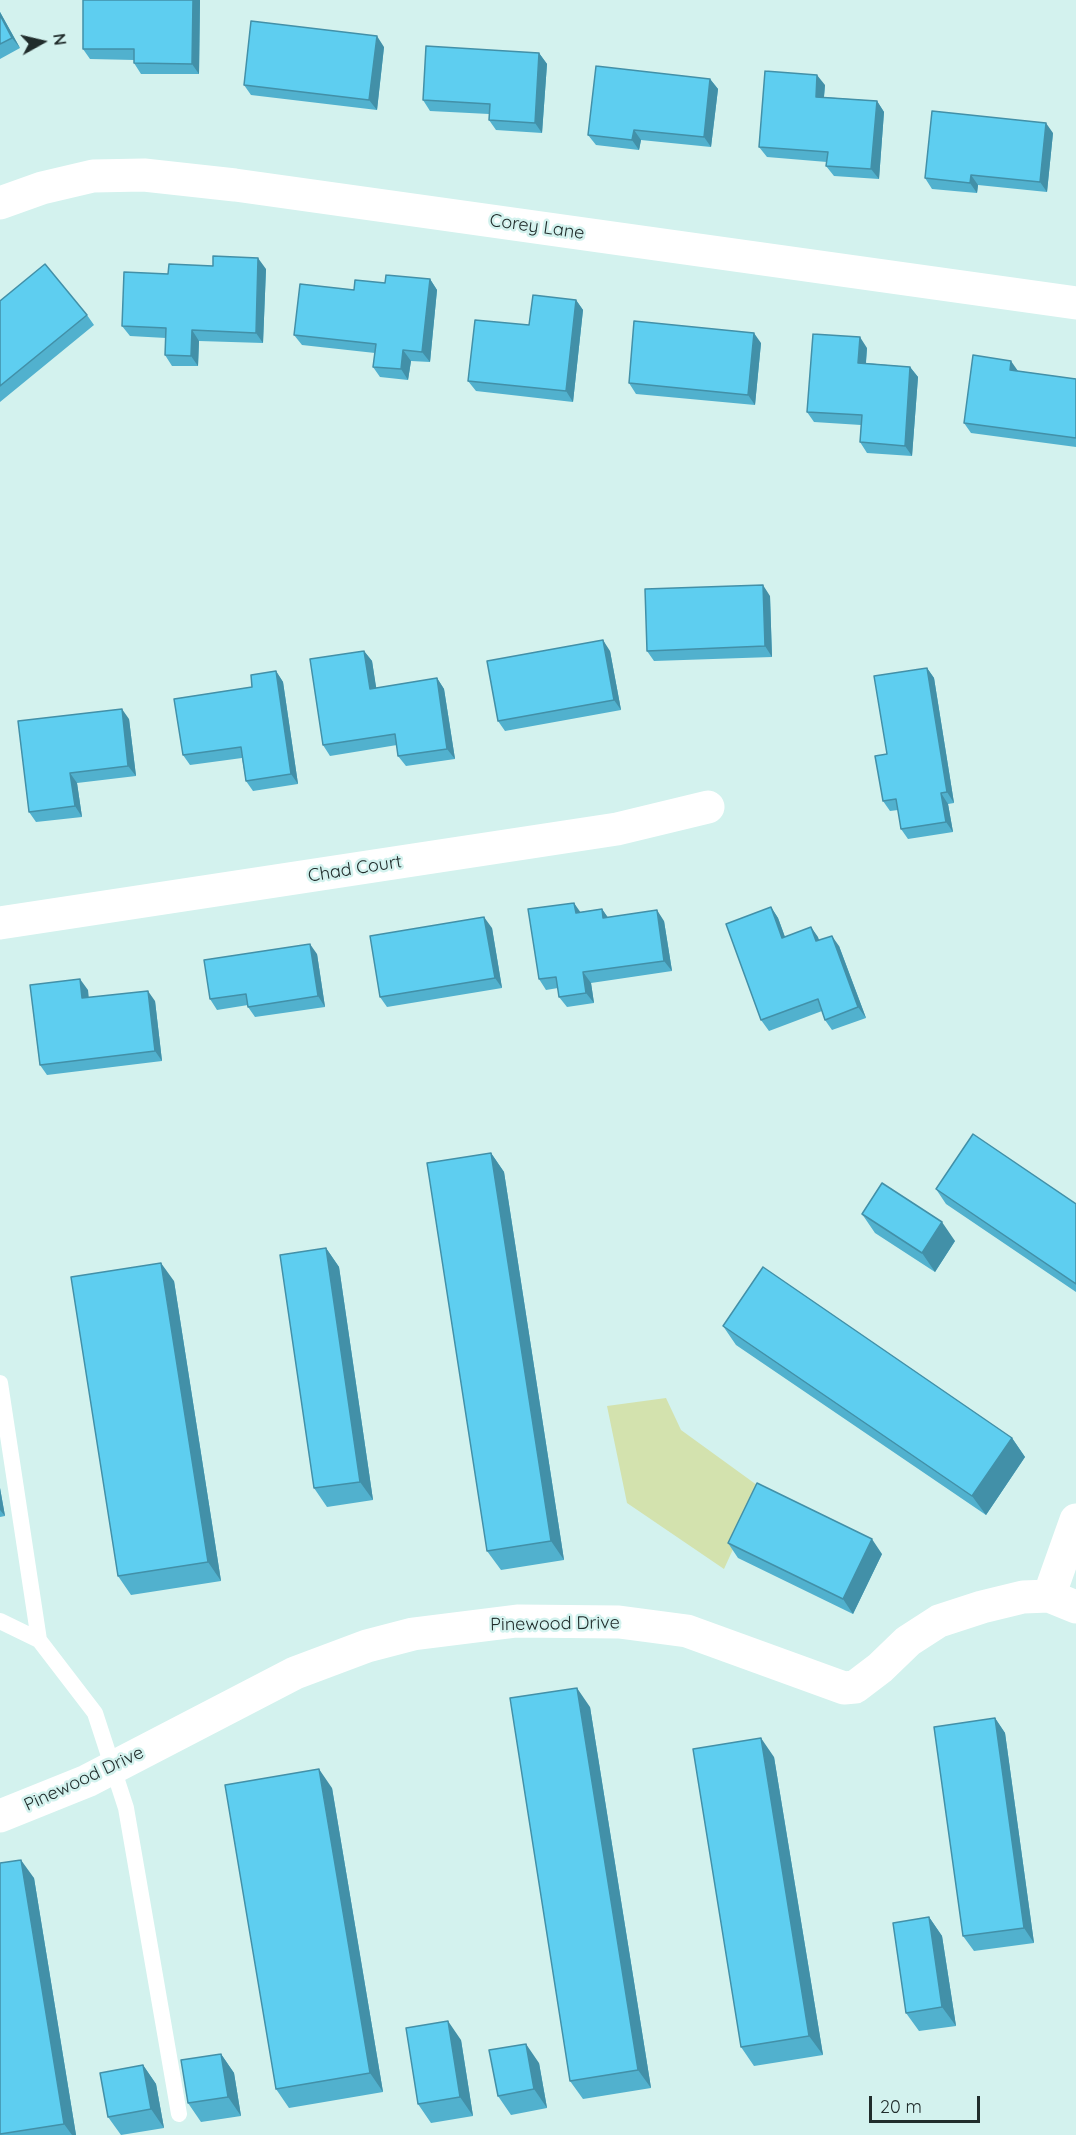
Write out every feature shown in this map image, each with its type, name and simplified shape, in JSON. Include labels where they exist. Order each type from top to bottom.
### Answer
[{"type":"street","name":"Corey Lane","points":[[0,203],[42,188],[93,176],[144,175],[235,185],[1076,303]]},
{"type":"street","name":"Chad Court","points":[[0,923],[617,829],[708,807]]},
{"type":"street","points":[[1062,1602],[1076,1520]]},
{"type":"street","name":"Pinewood Drive","points":[[0,1816],[77,1785],[295,1673],[367,1646],[413,1634],[517,1621],[619,1622],[687,1631],[844,1688],[855,1687],[880,1668],[908,1641],[939,1621],[1023,1597],[1062,1602]]},
{"type":"lane","points":[[0,1383],[39,1640]]},
{"type":"lane","points":[[0,1621],[39,1640],[95,1713],[126,1808],[179,2114]]},
{"type":"green space","points":[[666,1398],[681,1430],[761,1488],[724,1569],[627,1503],[607,1406]]},
{"type":"building","points":[[83,0],[193,0],[192,64],[134,63],[134,49],[83,49]]},
{"type":"building","points":[[0,15],[12,38],[0,44]]},
{"type":"building","points":[[251,21],[377,36],[369,100],[244,85]]},
{"type":"building","points":[[426,46],[539,53],[535,123],[489,120],[490,104],[423,100]]},
{"type":"building","points":[[596,66],[710,79],[704,137],[634,130],[632,140],[588,135]]},
{"type":"building","points":[[765,71],[817,75],[816,97],[877,101],[871,169],[826,166],[828,152],[759,147]]},
{"type":"building","points":[[932,111],[1046,123],[1040,182],[971,175],[970,183],[925,178]]},
{"type":"building","points":[[213,256],[258,258],[256,333],[192,330],[191,356],[165,355],[166,328],[122,326],[124,272],[168,274],[169,264],[213,266]]},
{"type":"building","points":[[45,264],[87,315],[0,386],[0,301]]},
{"type":"building","points":[[386,275],[430,279],[422,352],[403,350],[401,369],[373,367],[376,344],[294,335],[300,284],[354,290],[355,280],[385,283]]},
{"type":"building","points":[[533,295],[576,300],[566,391],[468,381],[475,320],[529,325]]},
{"type":"building","points":[[634,321],[754,333],[748,395],[629,383]]},
{"type":"building","points":[[813,334],[860,337],[858,363],[910,367],[905,446],[860,442],[862,415],[807,412]]},
{"type":"building","points":[[973,355],[1011,361],[1010,370],[1076,379],[1076,438],[964,423]]},
{"type":"building","points":[[763,585],[765,646],[647,651],[645,589]]},
{"type":"building","points":[[603,640],[614,700],[498,721],[487,661]]},
{"type":"building","points":[[364,651],[370,689],[437,678],[447,749],[398,756],[395,734],[323,745],[310,659]]},
{"type":"building","points":[[927,668],[947,792],[941,793],[946,822],[901,829],[896,799],[883,801],[875,756],[887,754],[874,676]]},
{"type":"building","points":[[276,671],[291,774],[246,781],[241,747],[183,755],[174,699],[252,687],[251,675]]},
{"type":"building","points":[[122,709],[128,766],[70,773],[75,806],[29,812],[18,721]]},
{"type":"building","points":[[574,903],[576,913],[602,909],[603,918],[657,910],[664,961],[583,972],[586,993],[559,997],[556,977],[539,979],[528,909]]},
{"type":"building","points":[[771,907],[782,938],[811,927],[816,941],[832,936],[858,1007],[825,1020],[818,999],[761,1020],[726,924]]},
{"type":"building","points":[[484,917],[495,978],[380,997],[370,936]]},
{"type":"building","points":[[310,944],[318,996],[248,1007],[246,994],[210,999],[204,960]]},
{"type":"building","points":[[80,979],[82,998],[148,991],[155,1051],[40,1065],[30,985]]},
{"type":"building","points":[[973,1134],[1076,1204],[1076,1284],[936,1189]]},
{"type":"building","points":[[491,1153],[551,1541],[487,1551],[427,1163]]},
{"type":"building","points":[[882,1183],[942,1222],[922,1253],[862,1214]]},
{"type":"building","points":[[326,1248],[360,1482],[314,1488],[280,1255]]},
{"type":"building","points":[[161,1263],[208,1562],[118,1576],[71,1277]]},
{"type":"building","points":[[763,1267],[1012,1438],[972,1496],[723,1326]]},
{"type":"building","points":[[757,1483],[872,1539],[843,1599],[728,1543]]},
{"type":"building","points":[[577,1688],[638,2070],[570,2081],[510,1698]]},
{"type":"building","points":[[995,1718],[1024,1928],[963,1936],[934,1727]]},
{"type":"building","points":[[761,1738],[809,2036],[741,2047],[693,1749]]},
{"type":"building","points":[[319,1769],[370,2073],[276,2089],[225,1785]]},
{"type":"building","points":[[21,1860],[64,2124],[0,2134],[0,1863]]},
{"type":"building","points":[[929,1917],[942,2007],[906,2013],[893,1923]]},
{"type":"building","points":[[448,2021],[460,2097],[418,2104],[406,2028]]},
{"type":"building","points":[[526,2044],[534,2089],[498,2096],[489,2050]]},
{"type":"building","points":[[221,2054],[228,2097],[188,2103],[181,2060]]},
{"type":"building","points":[[143,2065],[151,2109],[108,2117],[100,2073]]}]
